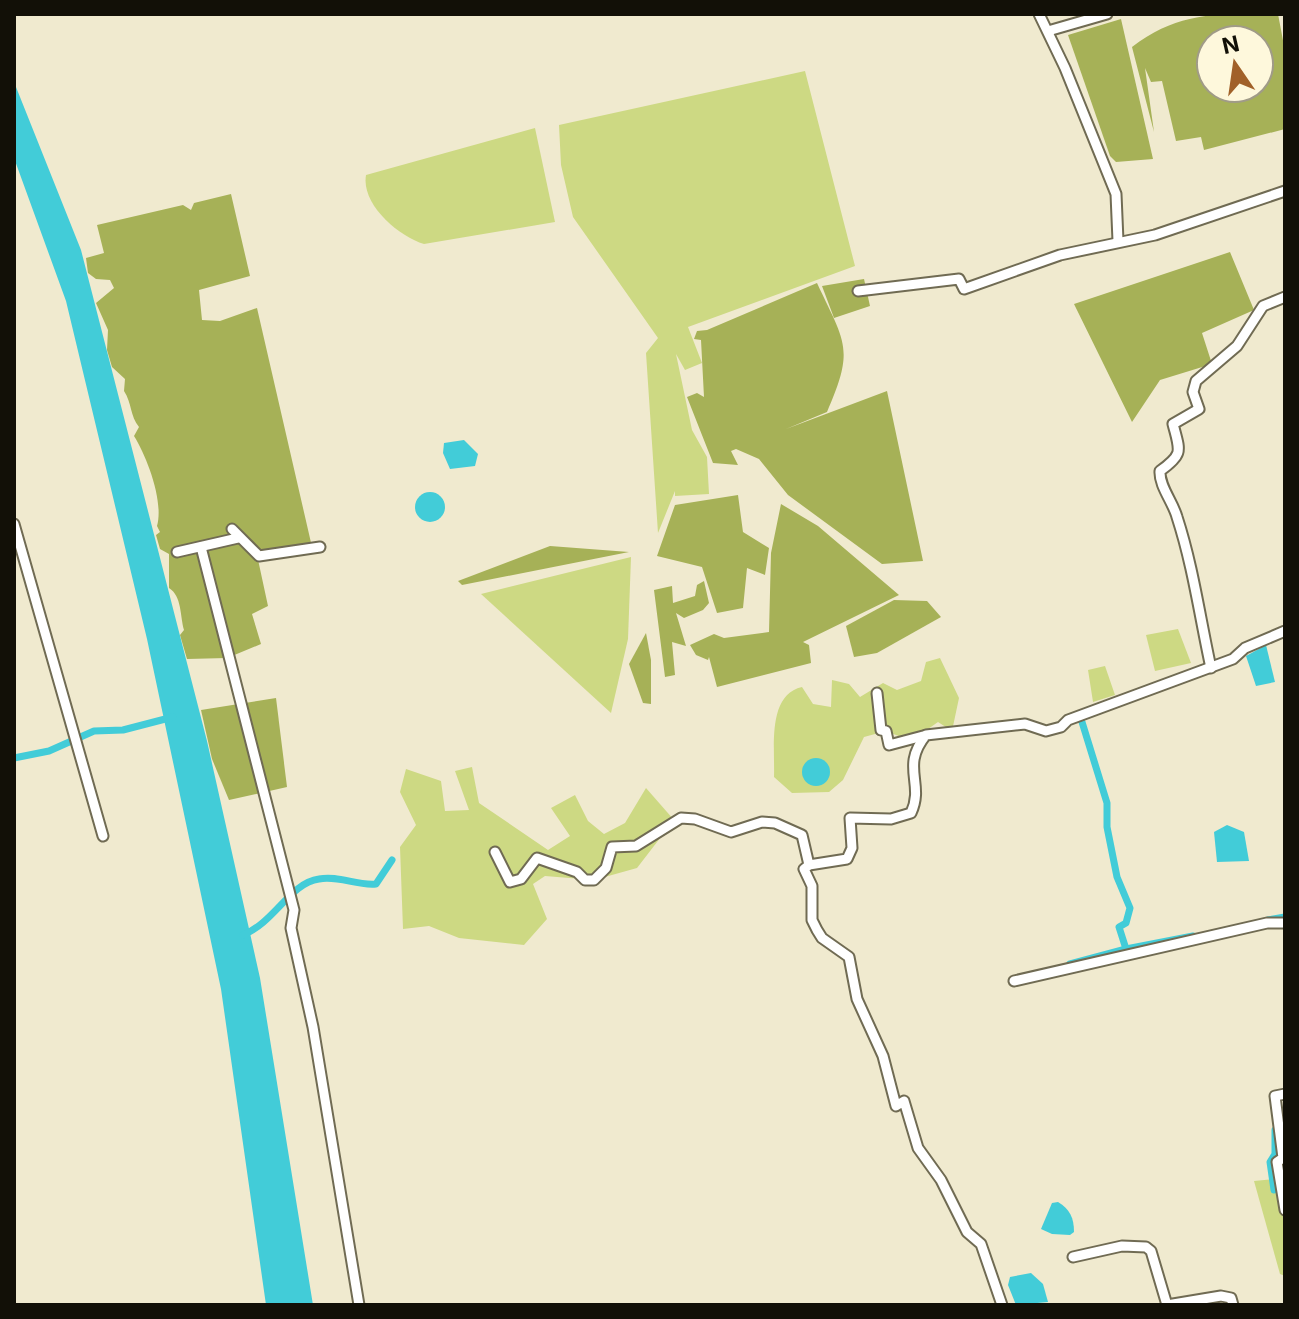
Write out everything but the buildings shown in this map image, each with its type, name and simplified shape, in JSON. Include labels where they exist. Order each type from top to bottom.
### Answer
[{"type":"street","points":[[1039,14],[1116,194],[1118,241]]},
{"type":"street","points":[[1048,31],[1107,14]]},
{"type":"street","points":[[858,291],[959,279],[964,289],[1060,255],[1155,235],[1285,191]]},
{"type":"street","points":[[1211,668],[1187,550],[1160,471],[1176,461],[1179,454],[1173,424],[1199,409],[1193,392],[1196,381],[1237,346],[1263,306],[1285,297]]},
{"type":"street","points":[[14,524],[103,836]]},
{"type":"street","points":[[177,552],[235,534],[259,556],[320,547]]},
{"type":"street","points":[[201,547],[294,910],[291,928],[313,1027],[359,1305]]},
{"type":"street","points":[[877,693],[881,730],[886,731],[889,745],[926,735],[1025,724],[1046,731],[1233,659],[1245,648],[1285,631]]},
{"type":"street","points":[[926,735],[911,762],[916,802],[911,813],[891,819],[850,818],[852,848],[847,859],[809,865],[804,869],[812,886],[812,920],[822,938],[849,957],[857,999],[883,1056],[896,1106],[904,1101],[924,1161],[941,1180],[967,1232],[981,1244],[1002,1305]]},
{"type":"street","points":[[495,852],[510,882],[521,879],[537,858],[577,872],[585,880],[594,880],[606,868],[612,847],[636,846],[674,820],[689,818],[731,832],[762,822],[789,828],[802,835],[809,865]]},
{"type":"street","points":[[1014,981],[1267,923],[1283,924]]},
{"type":"street","points":[[1285,1094],[1275,1096],[1283,1158],[1277,1162],[1277,1170],[1285,1210]]},
{"type":"street","points":[[1073,1257],[1122,1246],[1146,1247],[1151,1251],[1167,1305],[1221,1296],[1231,1298],[1233,1305]]},
{"type":"green space","points":[[1278,14],[1285,51],[1285,129],[1204,150],[1201,137],[1176,141],[1162,81],[1151,82],[1145,68],[1154,132],[1132,47],[1167,26],[1220,15]]},
{"type":"green space","points":[[1121,19],[1153,159],[1116,162],[1110,156],[1068,35]]},
{"type":"green space","points":[[805,71],[855,266],[688,327],[702,363],[685,370],[676,354],[692,430],[707,457],[709,494],[675,496],[675,491],[658,533],[646,353],[658,338],[573,217],[561,165],[559,125]]},
{"type":"green space","points":[[535,128],[555,222],[424,244],[393,226],[369,197],[366,175]]},
{"type":"green space","points":[[231,194],[250,276],[199,290],[202,320],[220,321],[257,308],[312,547],[259,555],[236,537],[172,553],[200,549],[227,658],[187,659],[180,635],[184,630],[180,607],[169,588],[169,554],[160,549],[156,535],[160,532],[156,492],[149,467],[134,436],[139,427],[124,391],[125,379],[112,367],[107,350],[108,330],[96,303],[114,288],[110,280],[96,279],[88,273],[86,258],[104,253],[97,225],[183,205],[191,210],[194,203]]},
{"type":"green space","points":[[1230,252],[1254,310],[1202,333],[1212,364],[1160,380],[1132,422],[1074,304]]},
{"type":"green space","points":[[864,279],[870,306],[834,318],[822,286]]},
{"type":"green space","points":[[817,283],[840,333],[844,359],[827,412],[786,429],[887,391],[923,561],[882,564],[788,495],[759,459],[736,449],[731,451],[738,465],[713,463],[687,397],[697,393],[704,397],[701,340],[694,339],[697,331],[707,330]]},
{"type":"green space","points":[[738,495],[743,532],[769,548],[765,575],[747,568],[743,608],[717,613],[702,567],[657,556],[675,505]]},
{"type":"green space","points":[[781,504],[818,526],[899,595],[803,642],[809,645],[811,663],[717,687],[709,657],[708,660],[696,655],[690,645],[714,634],[724,638],[769,632],[771,553]]},
{"type":"green space","points":[[237,539],[257,555],[268,606],[252,614],[261,644],[232,656],[202,547]]},
{"type":"green space","points":[[550,546],[629,552],[462,585],[458,581]]},
{"type":"green space","points":[[631,557],[628,639],[611,713],[481,594]]},
{"type":"green space","points":[[704,581],[709,603],[703,610],[684,618],[676,613],[686,646],[672,642],[675,675],[665,677],[654,590],[672,586],[673,603],[695,596],[697,585]]},
{"type":"green space","points":[[894,600],[927,601],[941,617],[877,653],[854,657],[846,626]]},
{"type":"green space","points":[[1178,629],[1191,663],[1155,671],[1146,635]]},
{"type":"green space","points":[[646,633],[651,660],[651,704],[643,703],[629,664]]},
{"type":"green space","points":[[940,658],[959,698],[952,731],[938,722],[911,741],[886,731],[864,737],[843,780],[829,792],[792,793],[774,777],[775,724],[783,700],[791,692],[802,687],[813,704],[831,707],[832,680],[849,684],[860,697],[883,683],[897,690],[921,681],[926,662]]},
{"type":"green space","points":[[1105,666],[1115,695],[1093,702],[1088,670]]},
{"type":"green space","points":[[276,698],[287,787],[229,800],[212,759],[201,710]]},
{"type":"green space","points":[[472,767],[479,803],[548,850],[570,836],[551,808],[575,795],[588,821],[604,834],[625,823],[646,788],[674,820],[637,868],[594,880],[545,876],[533,884],[547,919],[524,945],[459,938],[429,926],[403,929],[400,847],[416,825],[400,792],[406,769],[441,781],[445,811],[469,810],[455,771]]},
{"type":"green space","points":[[1285,1178],[1285,1276],[1280,1274],[1254,1181]]},
{"type":"water","points":[[14,82],[81,250],[207,741],[260,978],[313,1305],[266,1305],[221,989],[147,639],[66,301],[14,158]]},
{"type":"water","points":[[464,440],[478,454],[475,466],[450,469],[443,453],[444,443]]},
{"type":"water","points":[[430,492],[441,496],[445,507],[441,518],[430,522],[419,518],[415,507],[419,496]]},
{"type":"water","points":[[1266,645],[1275,682],[1256,686],[1246,656]]},
{"type":"water","points":[[816,758],[826,762],[830,772],[826,782],[816,786],[806,782],[802,772],[806,762]]},
{"type":"water","points":[[1227,825],[1244,832],[1249,861],[1217,862],[1214,832]]},
{"type":"water","points":[[1058,1202],[1072,1218],[1074,1232],[1070,1235],[1052,1234],[1041,1229],[1052,1203]]},
{"type":"water","points":[[1031,1273],[1043,1284],[1048,1302],[1016,1305],[1008,1285],[1010,1277]]},
{"type":"waterway","points":[[14,758],[49,751],[94,731],[123,730],[173,717]]},
{"type":"waterway","points":[[1082,722],[1107,803],[1107,827],[1117,877],[1130,908],[1126,923],[1119,927],[1126,949],[1193,936]]},
{"type":"waterway","points":[[243,935],[309,882],[326,878],[376,884],[392,860]]},
{"type":"waterway","points":[[1268,920],[1285,917]]},
{"type":"waterway","points":[[1070,964],[1126,949]]},
{"type":"waterway","points":[[1274,1190],[1270,1162],[1275,1154],[1275,1130]]}]
